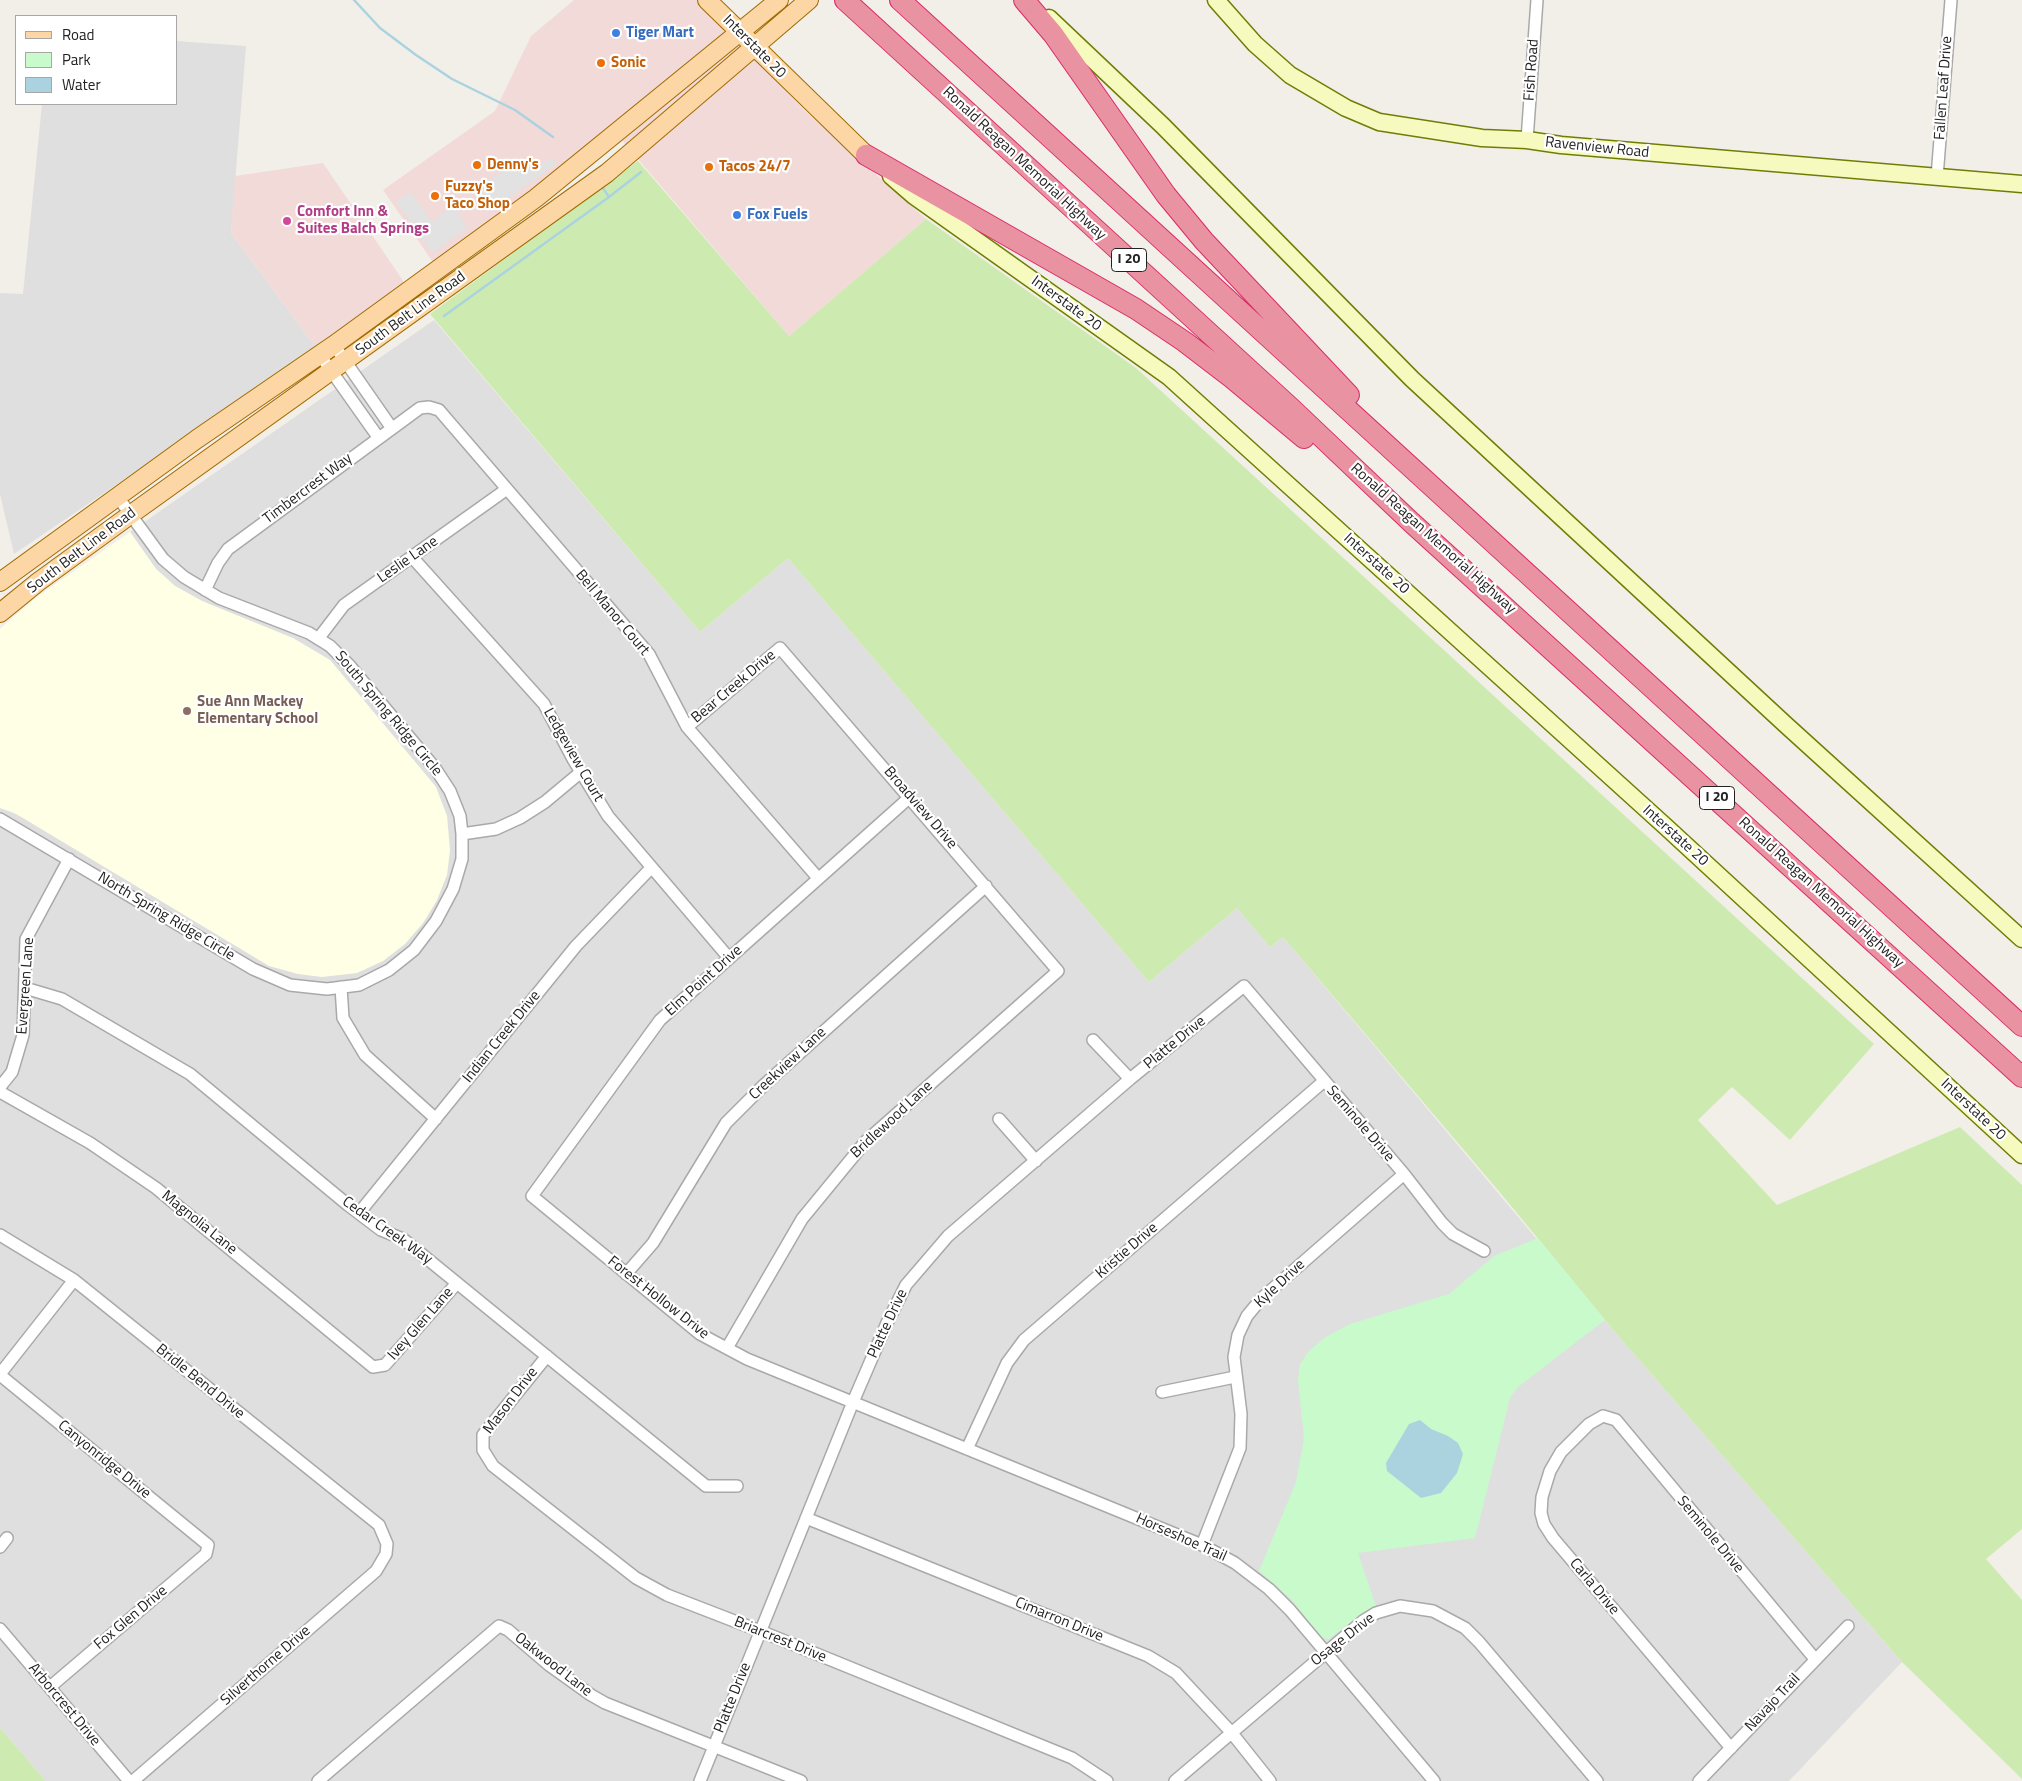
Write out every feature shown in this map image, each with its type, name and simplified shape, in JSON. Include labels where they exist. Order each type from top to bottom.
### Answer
[{"type":"highway","name":"Ronald Reagan Memorial Highway","points":[[845,0],[1291,408],[1411,522],[2022,1077]]},
{"type":"highway","name":"I 20","points":[[900,0],[2022,1026]]},
{"type":"highway","points":[[1024,0],[1053,34],[1166,195],[1204,241],[1466,518]]},
{"type":"highway","points":[[866,155],[1136,309],[1185,342],[1411,522]]},
{"type":"main road","name":"Interstate 20","points":[[707,0],[866,155],[914,196],[1169,377],[1657,819],[2022,1155]]},
{"type":"main road","name":"South Belt Line Road","points":[[0,582],[117,496],[327,350],[536,198],[778,0]]},
{"type":"main road","name":"South Belt Line Road","points":[[0,614],[38,582],[130,515],[339,367],[606,173],[809,0]]},
{"type":"main road","points":[[1030,0],[1163,126],[1412,379],[1786,725],[2022,939]]},
{"type":"main road","name":"Ravenview Road","points":[[1216,0],[1255,44],[1290,76],[1346,108],[1379,122],[1482,138],[1527,140],[1561,145],[2022,184]]},
{"type":"main road","points":[[623,128],[638,146]]},
{"type":"main road","points":[[536,198],[548,214]]},
{"type":"main road","points":[[488,232],[501,248]]},
{"type":"street","name":"Fish Road","points":[[1527,140],[1537,0]]},
{"type":"street","name":"Fallen Leaf Drive","points":[[1937,177],[1951,0]]},
{"type":"street","points":[[327,350],[339,367],[391,427]]},
{"type":"street","points":[[327,350],[339,367],[378,437]]},
{"type":"street","name":"Timbercrest Way","points":[[205,590],[218,563],[228,549],[391,427],[420,408],[429,407]]},
{"type":"street","name":"Bell Manor Court","points":[[429,407],[439,410],[649,654],[687,726],[818,878]]},
{"type":"street","name":"Leslie Lane","points":[[318,639],[344,605],[507,489]]},
{"type":"street","name":"South Spring Ridge Circle","points":[[117,496],[163,559],[184,577],[219,598],[318,639],[330,646],[350,666],[435,768],[450,791],[462,834],[462,859],[453,889],[436,921],[414,950],[389,970],[359,985],[341,987]]},
{"type":"street","name":"Ledgeview Court","points":[[412,557],[544,704],[581,772],[608,816],[728,958]]},
{"type":"street","name":"Bear Creek Drive","points":[[687,726],[780,648]]},
{"type":"street","name":"Broadview Drive","points":[[780,648],[1058,970]]},
{"type":"street","points":[[462,834],[496,828],[520,818],[581,772]]},
{"type":"street","name":"Elm Point Drive","points":[[532,1196],[660,1020],[910,797]]},
{"type":"street","name":"North Spring Ridge Circle","points":[[0,819],[253,969],[290,985],[327,989],[341,987]]},
{"type":"street","name":"Evergreen Lane","points":[[0,1088],[12,1072],[23,1035],[26,938],[69,859]]},
{"type":"street","name":"Indian Creek Drive","points":[[359,1213],[576,946],[651,868]]},
{"type":"street","name":"Creekview Lane","points":[[626,1274],[653,1243],[726,1123],[764,1085],[986,886]]},
{"type":"street","name":"Bridlewood Lane","points":[[727,1348],[802,1219],[866,1141],[1058,970]]},
{"type":"street","name":"Platte Drive","points":[[700,1781],[853,1402],[887,1323],[906,1285],[948,1236],[1130,1079],[1244,986]]},
{"type":"street","name":"Seminole Drive","points":[[1244,986],[1453,1234],[1484,1251]]},
{"type":"street","points":[[341,987],[343,1018],[365,1055],[436,1119]]},
{"type":"street","name":"Cedar Creek Way","points":[[25,988],[62,999],[190,1074],[380,1230],[403,1239],[706,1486],[737,1486]]},
{"type":"street","points":[[1093,1040],[1130,1079]]},
{"type":"street","name":"Kristie Drive","points":[[967,1449],[1007,1363],[1024,1340],[1323,1082]]},
{"type":"street","name":"Magnolia Lane","points":[[0,1092],[90,1143],[156,1188],[373,1368],[385,1365]]},
{"type":"street","points":[[999,1119],[1036,1162]]},
{"type":"street","name":"Kyle Drive","points":[[1202,1545],[1240,1448],[1241,1414],[1234,1357],[1238,1335],[1247,1316],[1261,1299],[1404,1174]]},
{"type":"street","name":"Forest Hollow Drive","points":[[532,1196],[700,1334],[748,1359],[853,1402]]},
{"type":"street","name":"Bridle Bend Drive","points":[[0,1235],[74,1280],[379,1525],[387,1544]]},
{"type":"street","points":[[0,1375],[74,1280]]},
{"type":"street","name":"Ivey Glen Lane","points":[[385,1365],[457,1283]]},
{"type":"street","name":"Mason Drive","points":[[483,1450],[483,1434],[547,1356]]},
{"type":"street","name":"Canyonridge Drive","points":[[0,1375],[208,1545]]},
{"type":"street","points":[[1162,1392],[1235,1377]]},
{"type":"street","name":"Horseshoe Trail","points":[[853,1402],[1202,1545],[1235,1563],[1269,1589],[1326,1652],[1434,1781]]},
{"type":"street","name":"Seminole Drive","points":[[1602,1416],[1616,1420],[1814,1659]]},
{"type":"street","name":"Carla Drive","points":[[1602,1416],[1589,1424],[1561,1452],[1550,1471],[1542,1497],[1541,1513],[1544,1524],[1559,1546],[1731,1748]]},
{"type":"street","name":"Briarcrest Drive","points":[[483,1450],[493,1466],[636,1578],[666,1595],[760,1631],[1072,1758],[1107,1781]]},
{"type":"street","name":"Cimarron Drive","points":[[806,1518],[1148,1656],[1176,1673],[1232,1732],[1270,1781]]},
{"type":"street","name":"Silverthorne Drive","points":[[133,1781],[376,1571],[386,1554],[387,1544]]},
{"type":"street","name":"Fox Glen Drive","points":[[50,1687],[206,1554],[208,1545]]},
{"type":"street","name":"Osage Drive","points":[[1175,1781],[1363,1621],[1376,1613],[1400,1606],[1433,1612],[1465,1628],[1597,1781]]},
{"type":"street","name":"Oakwood Lane","points":[[318,1781],[499,1626],[508,1630],[549,1665],[591,1695],[801,1781]]},
{"type":"street","name":"Navajo Trail","points":[[1699,1781],[1814,1659],[1848,1626]]},
{"type":"street","name":"Arborcrest Drive","points":[[0,1629],[129,1781]]},
{"type":"shaded area","points":[[574,0],[698,0],[804,110],[926,219],[789,336],[614,131],[435,265],[383,190],[495,111],[531,36]]},
{"type":"shaded area","points":[[178,41],[246,46],[231,233],[317,349],[14,554],[0,494],[0,293],[23,294],[42,105],[178,105]]},
{"type":"shaded area","points":[[551,158],[556,164],[490,211],[486,205],[483,207],[472,192],[513,164],[517,170],[526,163],[540,165]]},
{"type":"shaded area","points":[[323,163],[406,285],[317,349],[231,233],[235,176]]},
{"type":"shaded area","points":[[410,192],[432,222],[454,205],[467,228],[432,253],[396,202]]},
{"type":"shaded area","points":[[434,320],[700,632],[788,558],[1149,982],[1237,908],[1270,947],[1283,937],[1614,1331],[1902,1662],[1789,1781],[46,1781],[0,1728],[0,808],[383,961],[405,943],[423,923],[437,900],[436,787],[330,660],[202,601],[175,586],[156,569],[130,532]]},
{"type":"shaded area","name":"Sue Ann Mackey Elementary School","points":[[130,532],[156,569],[175,586],[202,601],[293,638],[330,660],[436,787],[447,816],[450,850],[447,875],[437,900],[423,923],[405,944],[383,961],[357,973],[322,977],[298,974],[269,966],[13,812],[0,808],[0,629],[34,599]]},
{"type":"green space","points":[[638,161],[789,336],[926,219],[1136,368],[1874,1044],[1790,1140],[1732,1087],[1698,1120],[1777,1205],[1960,1127],[2022,1185],[2022,1529],[1986,1559],[2022,1600],[2022,1779],[1902,1662],[1614,1331],[1502,1195],[1283,937],[1270,947],[1237,908],[1149,982],[788,558],[700,632],[430,314]]},
{"type":"green space","points":[[1538,1238],[1605,1320],[1518,1387],[1510,1398],[1475,1538],[1358,1553],[1377,1609],[1352,1621],[1329,1639],[1321,1638],[1292,1600],[1259,1571],[1296,1482],[1304,1438],[1298,1381],[1300,1364],[1309,1351],[1324,1338],[1350,1324],[1449,1294],[1494,1256]]},
{"type":"green space","points":[[0,1728],[46,1781],[0,1781]]},
{"type":"water","points":[[1420,1420],[1431,1429],[1448,1436],[1458,1443],[1463,1454],[1457,1473],[1441,1493],[1421,1498],[1387,1471],[1386,1463],[1409,1424]]},
{"type":"waterway","points":[[354,0],[380,28],[416,55],[452,79],[515,110],[553,137]]},
{"type":"waterway","points":[[603,188],[609,197],[641,172]]},
{"type":"waterway","points":[[444,316],[609,197]]},
{"type":"place","name":"Tiger Mart","points":[[616,33]]},
{"type":"place","name":"Sonic","points":[[601,63]]},
{"type":"place","name":"Denny's","points":[[477,165]]},
{"type":"place","name":"Tacos 24/7","points":[[709,167]]},
{"type":"place","name":"Fuzzy's Taco Shop","points":[[435,196]]},
{"type":"place","name":"Fox Fuels","points":[[737,215]]},
{"type":"place","name":"Comfort Inn & Suites Balch Springs","points":[[287,221]]},
{"type":"place","name":"Sue Ann Mackey Elementary School","points":[[187,711]]}]
